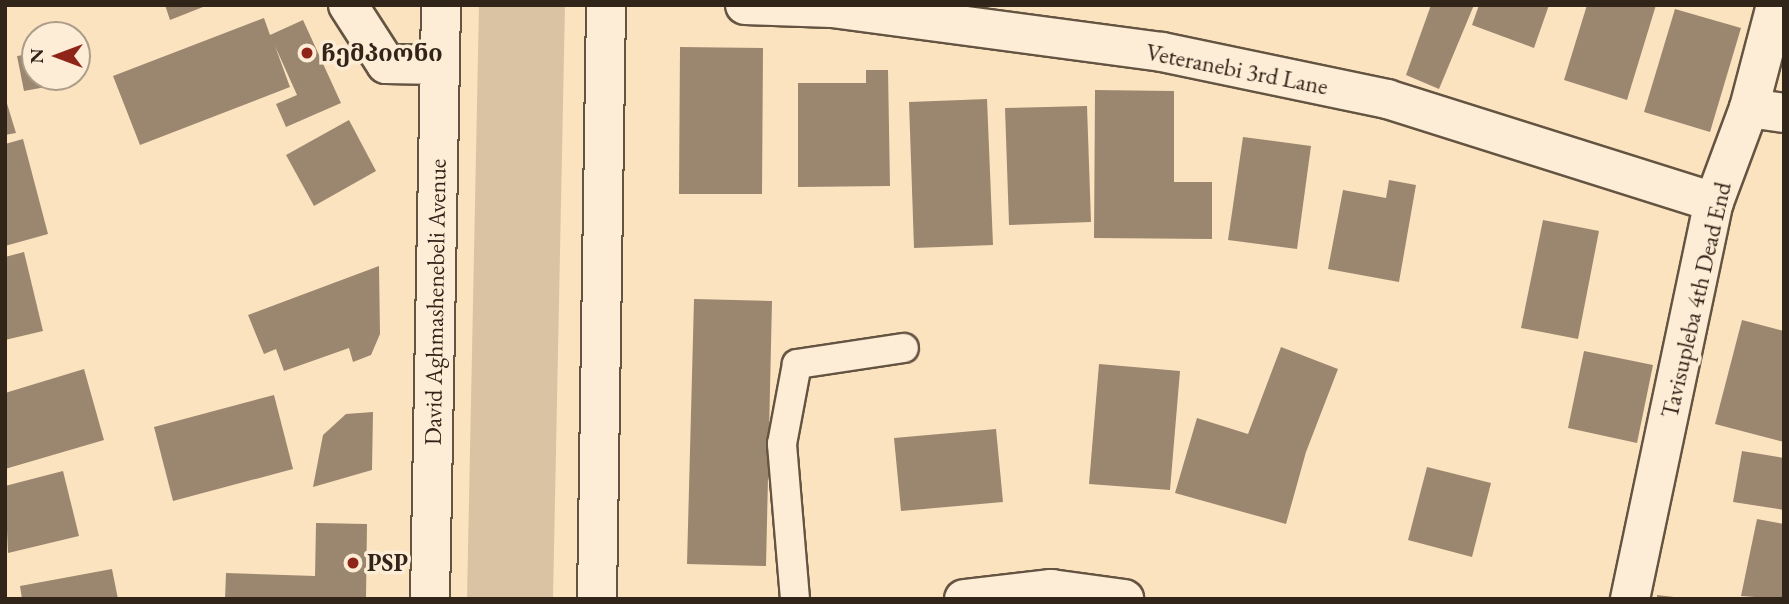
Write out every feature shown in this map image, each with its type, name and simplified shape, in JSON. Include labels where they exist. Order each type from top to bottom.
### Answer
[{"type":"street","points":[[348,5],[386,64],[440,65]]},
{"type":"street","name":"David Aghmashenebeli Avenue","points":[[430,599],[441,5]]},
{"type":"street","points":[[597,599],[606,5]]},
{"type":"street","name":"Veteranebi 3rd Lane","points":[[745,5],[832,8],[1175,55],[1387,99],[1714,202]]},
{"type":"street","name":"Tavisupleba 4th Dead End","points":[[1630,599],[1714,202],[1766,111],[1776,5]]},
{"type":"street","points":[[964,599],[1051,589],[1124,599]]},
{"type":"lane","points":[[795,599],[782,444],[797,364],[904,348]]},
{"type":"shaded area","points":[[479,5],[565,5],[553,599],[467,599]]},
{"type":"building","points":[[165,5],[208,5],[170,20]]},
{"type":"building","points":[[1431,5],[1474,5],[1439,89],[1406,75]]},
{"type":"building","points":[[1479,5],[1549,5],[1534,48],[1472,25]]},
{"type":"building","points":[[1587,5],[1656,5],[1627,100],[1564,80]]},
{"type":"building","points":[[1675,9],[1741,28],[1710,132],[1644,112]]},
{"type":"building","points":[[264,18],[270,35],[303,20],[341,103],[286,127],[276,104],[297,95],[275,46],[290,87],[140,145],[113,76]]},
{"type":"building","points":[[680,47],[763,48],[762,194],[679,194]]},
{"type":"building","points":[[21,55],[21,76],[17,56]]},
{"type":"building","points":[[866,70],[888,70],[890,186],[798,187],[798,83],[866,83]]},
{"type":"building","points":[[1095,90],[1174,91],[1174,182],[1212,182],[1212,239],[1094,238]]},
{"type":"building","points":[[5,97],[16,133],[5,135]]},
{"type":"building","points":[[987,99],[993,245],[914,248],[909,102]]},
{"type":"building","points":[[1087,106],[1091,222],[1009,225],[1005,108]]},
{"type":"building","points":[[349,120],[376,171],[314,206],[286,155]]},
{"type":"building","points":[[1243,137],[1311,146],[1297,249],[1228,240]]},
{"type":"building","points":[[23,139],[48,234],[5,246],[5,144]]},
{"type":"building","points":[[1389,180],[1416,185],[1399,282],[1328,269],[1343,190],[1386,198]]},
{"type":"building","points":[[1543,220],[1599,231],[1578,339],[1521,328]]},
{"type":"building","points":[[24,252],[43,331],[5,340],[5,257]]},
{"type":"building","points":[[379,266],[380,334],[371,355],[353,362],[349,348],[284,371],[276,349],[264,354],[248,315]]},
{"type":"building","points":[[694,299],[772,301],[766,566],[687,564]]},
{"type":"building","points":[[1742,320],[1784,331],[1784,442],[1715,424]]},
{"type":"building","points":[[1281,347],[1338,369],[1306,452],[1286,524],[1175,493],[1197,418],[1248,434]]},
{"type":"building","points":[[1584,351],[1653,365],[1637,443],[1568,428]]},
{"type":"building","points":[[1099,364],[1180,371],[1170,490],[1089,484]]},
{"type":"building","points":[[84,369],[104,440],[5,469],[5,393]]},
{"type":"building","points":[[274,395],[293,469],[173,501],[154,427]]},
{"type":"building","points":[[373,412],[372,470],[313,487],[323,435],[346,414]]},
{"type":"building","points":[[996,429],[1003,502],[901,511],[894,438]]},
{"type":"building","points":[[1742,451],[1784,458],[1784,510],[1733,502]]},
{"type":"building","points":[[1427,467],[1491,483],[1472,557],[1408,540]]},
{"type":"building","points":[[63,471],[79,536],[8,553],[5,486]]},
{"type":"building","points":[[1757,519],[1784,524],[1784,599],[1741,596]]},
{"type":"building","points":[[316,523],[367,524],[366,599],[225,599],[226,573],[315,576]]},
{"type":"building","points":[[112,569],[118,599],[22,599],[20,586]]},
{"type":"building","points":[[1657,595],[1674,597],[1674,599],[1657,599]]},
{"type":"place","name":"ჩემპიონი","points":[[307,53]]},
{"type":"place","name":"PSP","points":[[353,563]]}]
